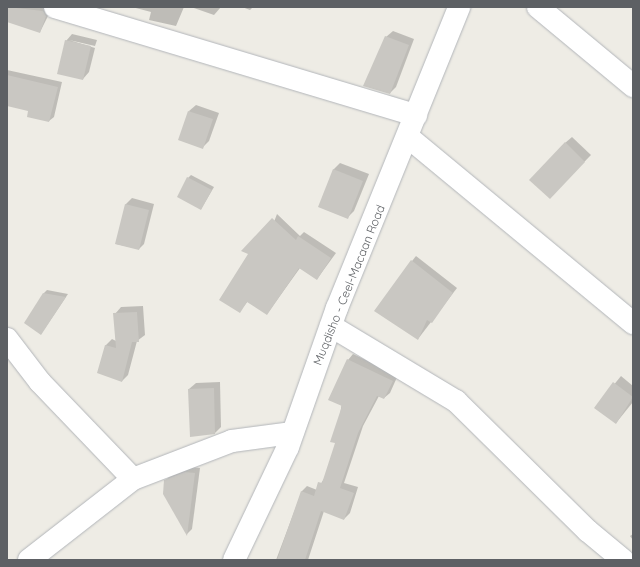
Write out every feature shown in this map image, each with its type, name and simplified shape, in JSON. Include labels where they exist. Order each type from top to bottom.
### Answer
[{"type":"street","points":[[55,7],[416,115]]},
{"type":"street","name":"Muqdisho - Ceel-Macaan Road","points":[[234,560],[292,433],[331,326],[459,7]]},
{"type":"street","points":[[538,7],[633,86]]},
{"type":"street","points":[[408,137],[633,323]]},
{"type":"street","points":[[331,326],[456,401],[588,531],[623,560]]},
{"type":"street","points":[[7,339],[40,382],[133,479]]},
{"type":"street","points":[[29,560],[133,479],[232,441],[292,433]]},
{"type":"building","points":[[7,7],[43,11],[46,16],[40,33],[7,22]]},
{"type":"building","points":[[385,36],[409,45],[390,94],[363,86]]},
{"type":"building","points":[[65,40],[91,46],[83,80],[57,74]]},
{"type":"building","points":[[7,75],[58,87],[49,122],[27,117],[28,111],[7,106]]},
{"type":"building","points":[[188,111],[213,119],[203,149],[178,140]]},
{"type":"building","points":[[565,142],[585,162],[550,199],[529,180]]},
{"type":"building","points":[[333,169],[363,181],[348,219],[318,207]]},
{"type":"building","points":[[187,177],[212,190],[201,210],[177,197]]},
{"type":"building","points":[[125,204],[149,210],[139,250],[115,244]]},
{"type":"building","points":[[272,218],[296,240],[298,236],[331,258],[317,280],[299,268],[267,315],[247,302],[240,313],[219,300],[248,254],[241,251]]},
{"type":"building","points":[[411,260],[453,293],[432,323],[427,320],[418,340],[374,311]]},
{"type":"building","points":[[43,293],[66,297],[41,335],[24,323]]},
{"type":"building","points":[[137,312],[139,342],[132,342],[122,382],[97,373],[105,345],[116,348],[113,313]]},
{"type":"building","points":[[347,359],[393,381],[384,399],[377,396],[358,433],[340,488],[354,493],[344,520],[321,511],[305,560],[277,560],[301,491],[314,496],[318,482],[322,483],[335,443],[330,442],[342,406],[328,400]]},
{"type":"building","points":[[613,382],[633,397],[616,424],[594,408]]},
{"type":"building","points":[[214,388],[215,434],[190,437],[188,389]]},
{"type":"building","points":[[185,472],[195,473],[187,536],[163,494],[164,480]]}]
